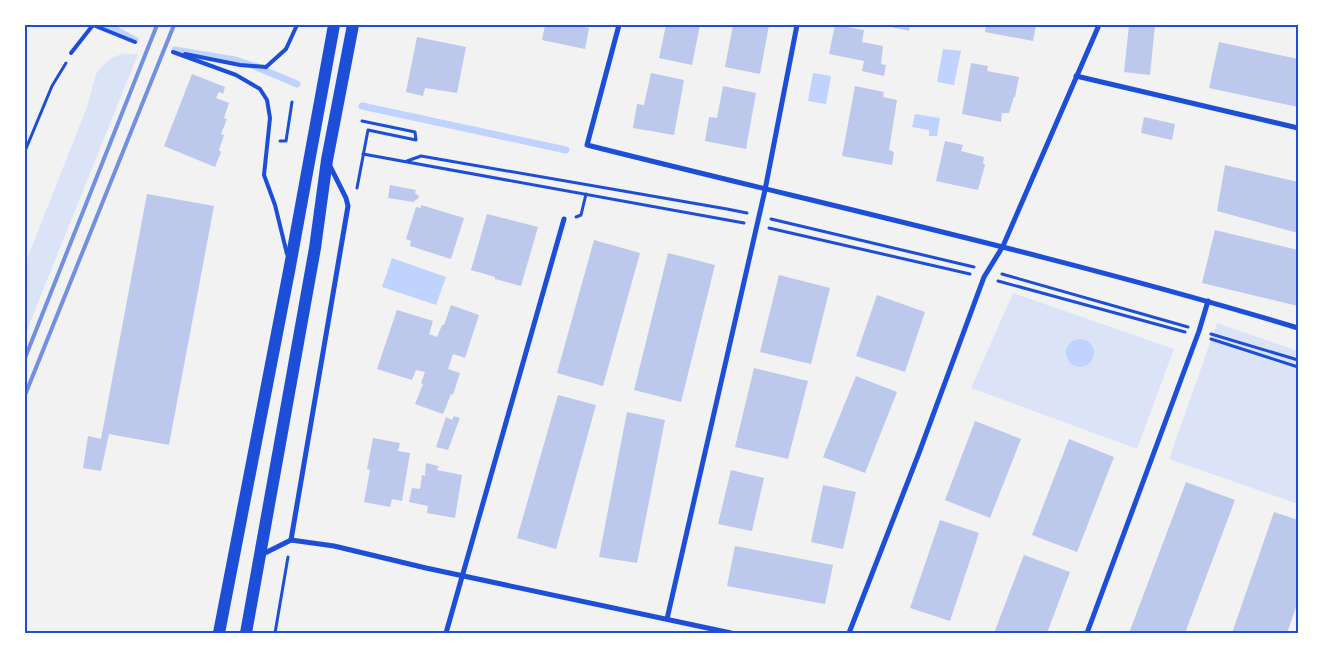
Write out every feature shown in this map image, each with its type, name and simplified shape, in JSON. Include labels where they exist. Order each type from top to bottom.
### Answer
[{"type":"main road","points":[[219,633],[290,266],[334,25]]},
{"type":"main road","points":[[246,633],[315,248],[327,160],[353,25]]},
{"type":"street","points":[[619,25],[587,145],[765,190],[1003,246],[1208,300],[1298,328]]},
{"type":"street","points":[[667,619],[765,190],[797,25]]},
{"type":"street","points":[[849,633],[919,453],[984,277],[1003,246],[1099,25]]},
{"type":"street","points":[[1076,76],[1298,128]]},
{"type":"street","points":[[291,540],[348,206],[346,198],[327,160]]},
{"type":"street","points":[[446,633],[564,219]]},
{"type":"street","points":[[1087,633],[1198,333],[1208,300]]},
{"type":"street","points":[[261,556],[291,540],[334,546],[731,633]]},
{"type":"lane","points":[[71,53],[93,25],[135,42]]},
{"type":"lane","points":[[290,266],[275,205],[264,175],[270,118],[267,100],[260,89],[236,74],[173,52],[240,65],[266,67],[286,49],[297,25]]},
{"type":"path","points":[[25,151],[52,86],[71,53]]},
{"type":"path","points":[[348,206],[358,188],[368,130],[416,140],[415,132],[362,121]]},
{"type":"path","points":[[363,154],[756,225],[984,277],[1298,360]]},
{"type":"path","points":[[407,162],[421,156],[727,208],[988,270],[1198,333],[1298,367]]},
{"type":"path","points":[[581,215],[586,194]]},
{"type":"path","points":[[275,633],[291,540]]},
{"type":"shaded area","points":[[123,54],[138,54],[25,335],[25,264],[87,107],[96,74],[113,57]]},
{"type":"shaded area","points":[[1013,293],[1174,349],[1137,449],[971,388]]},
{"type":"shaded area","points":[[1217,323],[1298,351],[1298,504],[1169,459]]},
{"type":"water","points":[[943,49],[961,51],[954,85],[937,82]]},
{"type":"water","points":[[813,73],[831,76],[826,104],[808,101]]},
{"type":"water","points":[[915,114],[940,118],[937,136],[929,136],[929,130],[912,127]]},
{"type":"water","points":[[392,258],[446,277],[436,305],[382,287]]},
{"type":"water","points":[[1080,339],[1090,343],[1094,353],[1090,363],[1080,367],[1070,363],[1066,353],[1070,343]]},
{"type":"building","points":[[545,25],[574,25],[589,28],[585,49],[542,40]]},
{"type":"building","points":[[666,25],[700,25],[692,65],[659,58]]},
{"type":"building","points":[[733,25],[769,25],[760,74],[725,67]]},
{"type":"building","points":[[835,25],[864,30],[862,42],[883,46],[881,64],[886,65],[884,76],[862,71],[864,61],[829,54]]},
{"type":"building","points":[[883,25],[910,25],[909,31]]},
{"type":"building","points":[[986,25],[1036,25],[1033,41],[985,32]]},
{"type":"building","points":[[1129,25],[1155,25],[1150,75],[1124,72]]},
{"type":"building","points":[[417,37],[466,47],[457,93],[425,88],[423,96],[406,92]]},
{"type":"building","points":[[1219,42],[1298,59],[1298,107],[1209,88]]},
{"type":"building","points":[[971,63],[988,66],[987,71],[1019,77],[1009,113],[1002,113],[1001,122],[962,114]]},
{"type":"building","points":[[651,73],[684,80],[674,135],[633,128],[637,104],[644,105]]},
{"type":"building","points":[[192,74],[225,87],[223,94],[219,92],[216,98],[229,103],[224,118],[227,119],[221,134],[224,135],[219,150],[221,152],[215,167],[164,146]]},
{"type":"building","points":[[723,86],[756,93],[746,149],[705,141],[709,117],[717,118]]},
{"type":"building","points":[[855,86],[884,92],[883,97],[897,100],[889,150],[894,152],[892,165],[842,156]]},
{"type":"building","points":[[1144,117],[1175,124],[1172,140],[1141,133]]},
{"type":"building","points":[[945,141],[963,145],[961,151],[984,157],[983,163],[985,165],[978,190],[936,181]]},
{"type":"building","points":[[1225,165],[1298,182],[1298,233],[1217,211]]},
{"type":"building","points":[[390,185],[416,190],[415,193],[419,196],[418,199],[414,202],[388,198]]},
{"type":"building","points":[[147,194],[214,206],[169,445],[109,434],[101,471],[83,468],[88,436],[101,439]]},
{"type":"building","points":[[421,205],[464,218],[451,259],[410,246],[411,241],[406,239],[416,207],[421,208]]},
{"type":"building","points":[[487,214],[538,227],[521,286],[471,270]]},
{"type":"building","points":[[1215,230],[1298,250],[1298,306],[1202,283]]},
{"type":"building","points":[[594,240],[640,253],[603,386],[557,373]]},
{"type":"building","points":[[668,253],[715,265],[681,402],[634,390]]},
{"type":"building","points":[[779,275],[830,288],[811,364],[760,352]]},
{"type":"building","points":[[877,295],[925,312],[905,372],[856,356]]},
{"type":"building","points":[[451,305],[479,315],[465,358],[453,354],[448,369],[460,373],[453,395],[451,394],[443,414],[415,404],[423,384],[421,383],[425,372],[416,370],[412,380],[377,369],[397,310],[433,321],[429,334],[437,337],[442,325],[444,325]]},
{"type":"building","points":[[754,368],[808,381],[788,459],[735,447]]},
{"type":"building","points":[[856,376],[897,392],[865,473],[823,457]]},
{"type":"building","points":[[558,395],[596,405],[556,549],[517,538]]},
{"type":"building","points":[[627,412],[665,420],[637,563],[599,557]]},
{"type":"building","points":[[454,416],[460,418],[448,450],[436,447],[446,417],[452,420]]},
{"type":"building","points":[[975,421],[1021,439],[990,518],[945,500]]},
{"type":"building","points":[[373,438],[400,443],[398,451],[410,453],[402,501],[392,499],[390,507],[364,502],[370,470],[367,469]]},
{"type":"building","points":[[1069,439],[1114,457],[1077,552],[1032,535]]},
{"type":"building","points":[[426,463],[439,466],[437,470],[462,475],[455,518],[427,513],[428,506],[409,502],[412,488],[420,489],[422,475],[425,476]]},
{"type":"building","points":[[731,470],[764,478],[752,531],[718,524]]},
{"type":"building","points":[[1186,482],[1235,500],[1185,633],[1129,633]]},
{"type":"building","points":[[823,485],[856,492],[843,549],[811,542]]},
{"type":"building","points":[[1274,512],[1298,520],[1298,601],[1287,633],[1232,633]]},
{"type":"building","points":[[940,520],[979,533],[950,621],[910,608]]},
{"type":"building","points":[[735,546],[833,565],[825,604],[727,586]]},
{"type":"building","points":[[1024,555],[1070,572],[1047,633],[994,633]]},
{"type":"waterway","points":[[107,25],[135,40]]},
{"type":"waterway","points":[[175,50],[235,60],[297,84]]},
{"type":"waterway","points":[[362,106],[566,150]]},
{"type":"railway","points":[[25,358],[157,25]]},
{"type":"railway","points":[[25,395],[174,25]]}]
